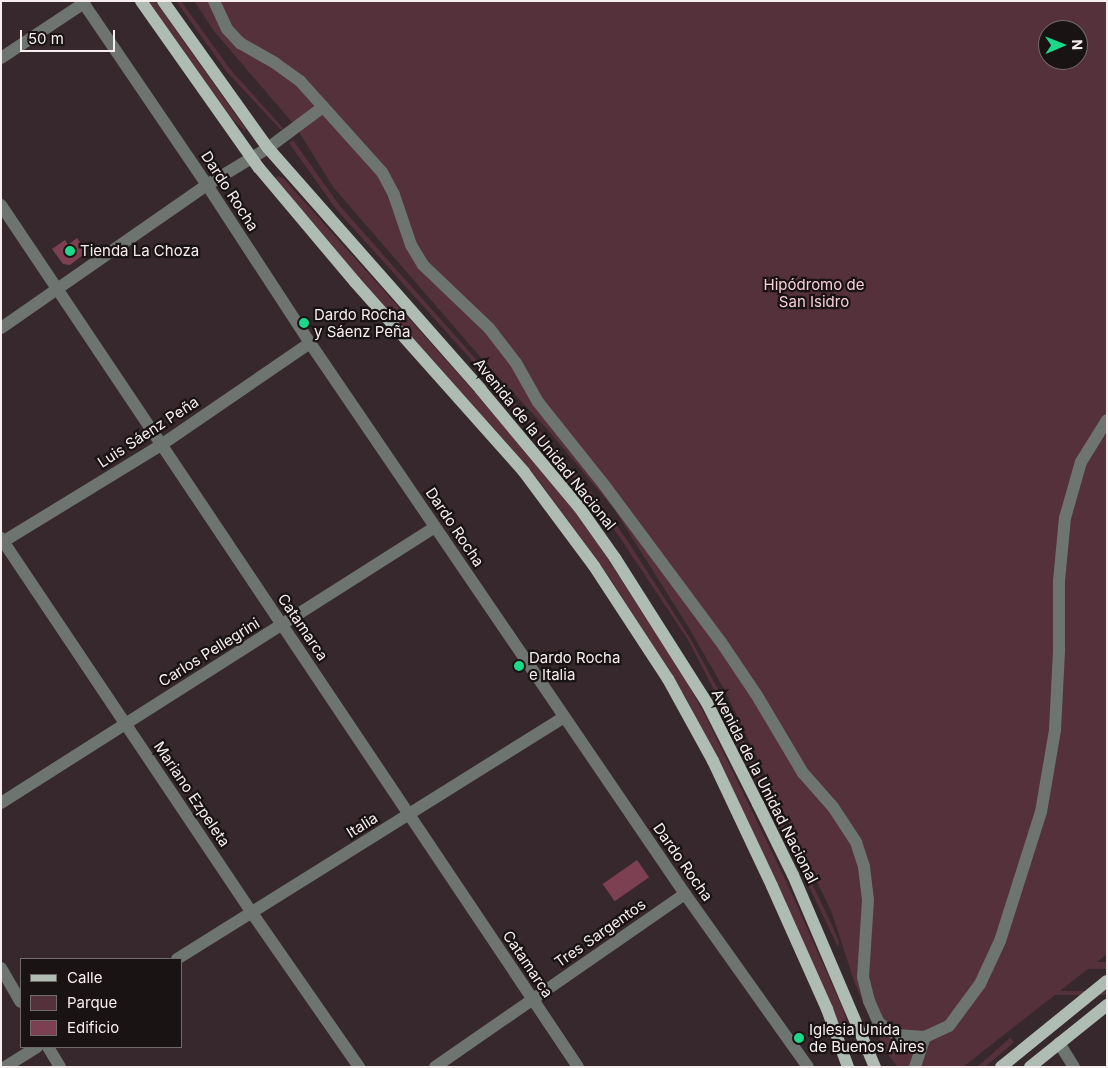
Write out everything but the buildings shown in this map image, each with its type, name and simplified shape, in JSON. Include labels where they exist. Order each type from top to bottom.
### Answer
[{"type":"main road","points":[[141,1],[252,158],[355,282],[524,472],[594,566],[668,679],[713,760],[776,894],[830,1018],[848,1067]]},
{"type":"main road","name":"Avenida de la Unidad Nacional","points":[[162,1],[268,148],[481,390],[579,507],[615,558],[702,695],[754,795],[793,875],[875,1067]]},
{"type":"main road","points":[[1001,1067],[1107,981]]},
{"type":"main road","points":[[1030,1067],[1107,1005]]},
{"type":"street","points":[[214,1],[227,29],[240,43],[275,63],[300,81],[382,172],[394,195],[411,245],[423,265],[489,328],[516,363],[538,402],[605,486],[721,642],[756,694],[803,773],[833,807],[856,842],[864,867],[868,900],[863,977],[869,1001],[879,1023],[896,1035],[925,1037],[949,1026],[980,984],[1000,941],[1041,812],[1055,730],[1059,650],[1059,581],[1065,518],[1081,462],[1107,420]]},
{"type":"street","points":[[1,58],[83,2]]},
{"type":"street","name":"Dardo Rocha","points":[[83,2],[207,185],[310,343],[564,717],[685,894],[808,1067]]},
{"type":"street","points":[[1,328],[207,185],[268,148],[323,107]]},
{"type":"street","name":"Catamarca","points":[[1,205],[578,1067]]},
{"type":"street","name":"Luis Sáenz Peña","points":[[2,540],[161,445],[310,343]]},
{"type":"street","name":"Carlos Pellegrini","points":[[1,804],[435,526]]},
{"type":"street","name":"Mariano Ezpeleta","points":[[2,540],[252,913],[359,1067]]},
{"type":"street","name":"Italia","points":[[179,958],[564,717]]},
{"type":"street","name":"Tres Sargentos","points":[[435,1067],[685,894]]},
{"type":"street","points":[[1,968],[20,1000]]},
{"type":"street","points":[[915,1067],[925,1037]]},
{"type":"street","points":[[1059,1043],[1074,1067]]},
{"type":"street","points":[[5,1067],[35,1048]]},
{"type":"street","points":[[49,1048],[60,1067]]},
{"type":"green space","points":[[144,1],[155,1],[246,132],[217,104]]},
{"type":"green space","points":[[176,1],[181,1],[230,69],[283,128],[281,130],[226,71]]},
{"type":"green space","name":"Hipódromo de San Isidro","points":[[194,1],[1107,1],[1107,954],[963,1067],[898,1067],[885,1051],[855,984],[832,913],[725,691],[689,628],[614,509],[548,430],[489,367],[333,187],[296,127],[214,31]]},
{"type":"green space","points":[[293,140],[340,206],[554,447],[605,509],[627,540],[690,638],[724,700],[832,925],[839,942],[838,947],[720,701],[688,640],[623,542],[601,511],[536,432],[336,209],[289,143]]},
{"type":"green space","points":[[279,176],[284,179],[487,406],[575,511],[598,544],[683,675],[706,717],[787,883],[843,1009],[849,1028],[843,1031],[840,1029],[768,863],[685,696],[609,577],[538,480],[339,256],[275,178]]},
{"type":"green space","points":[[1010,962],[1107,962],[1107,969],[1010,969]]},
{"type":"green space","points":[[985,991],[1107,991],[1107,995],[985,995]]},
{"type":"green space","points":[[1010,1038],[1014,1042],[985,1067],[977,1067]]},
{"type":"place","name":"Tienda La Choza","points":[[70,251]]},
{"type":"place","name":"Dardo Rocha y Sáenz Peña","points":[[304,323]]},
{"type":"place","name":"Dardo Rocha e Italia","points":[[519,666]]},
{"type":"place","name":"Iglesia Unida de Buenos Aires","points":[[799,1038]]}]
